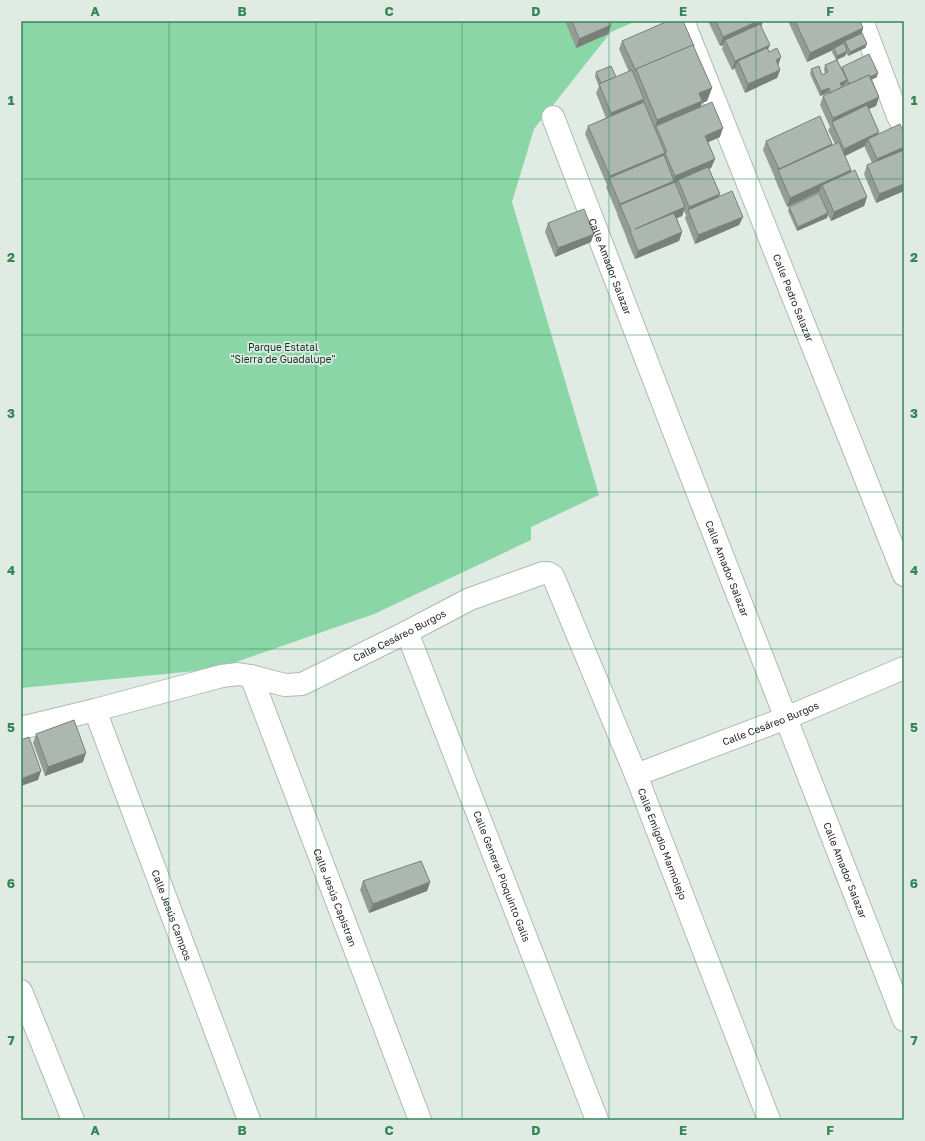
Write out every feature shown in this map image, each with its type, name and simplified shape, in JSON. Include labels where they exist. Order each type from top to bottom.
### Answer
[{"type":"street","name":"Calle Pedro Salazar","points":[[682,21],[904,575]]},
{"type":"street","points":[[862,21],[898,116],[904,127]]},
{"type":"street","name":"Calle Amador Salazar","points":[[553,117],[668,417],[904,1020]]},
{"type":"street","name":"Calle Cesáreo Burgos","points":[[95,710],[222,676],[238,674],[285,685],[302,684],[470,599],[543,573],[548,573]]},
{"type":"street","name":"Calle Emigdio Marmolejo","points":[[548,573],[553,576],[636,775],[769,1120]]},
{"type":"street","name":"Calle General Pioquinto Galis","points":[[407,632],[597,1120]]},
{"type":"street","name":"Calle Cesáreo Burgos","points":[[636,775],[786,718],[904,668]]},
{"type":"street","name":"Calle Jesús Capistran","points":[[251,676],[420,1120]]},
{"type":"street","points":[[21,728],[95,710]]},
{"type":"street","name":"Calle Jesús Campos","points":[[95,710],[249,1120]]},
{"type":"street","points":[[21,991],[73,1120]]},
{"type":"green space","name":"Parque Estatal \"Sierra de Guadalupe\"","points":[[21,21],[636,21],[611,32],[534,129],[512,202],[599,495],[531,527],[531,540],[374,614],[216,669],[21,688]]},
{"type":"building","points":[[572,21],[609,21],[611,25],[579,39]]},
{"type":"building","points":[[668,21],[683,21],[694,46],[693,45],[636,69],[636,71],[622,41]]},
{"type":"building","points":[[716,21],[758,21],[723,37]]},
{"type":"building","points":[[795,21],[860,21],[863,28],[810,53]]},
{"type":"building","points":[[760,24],[770,45],[735,61],[725,40]]},
{"type":"building","points":[[862,33],[867,44],[850,52],[845,41]]},
{"type":"building","points":[[844,43],[847,51],[837,56],[834,48]]},
{"type":"building","points":[[693,45],[712,88],[699,93],[702,101],[657,120],[636,69]]},
{"type":"building","points":[[767,48],[769,52],[777,48],[781,57],[776,60],[780,70],[748,84],[738,61]]},
{"type":"building","points":[[869,54],[878,73],[870,77],[869,75],[849,84],[842,67]]},
{"type":"building","points":[[837,60],[847,80],[840,83],[842,87],[831,93],[829,88],[821,91],[811,69],[819,66],[822,75],[828,72],[825,65]]},
{"type":"building","points":[[611,66],[616,77],[601,83],[596,72]]},
{"type":"building","points":[[632,70],[644,99],[611,113],[599,84]]},
{"type":"building","points":[[869,75],[879,97],[833,118],[823,96]]},
{"type":"building","points":[[644,102],[665,153],[610,176],[588,126]]},
{"type":"building","points":[[712,102],[723,128],[705,136],[715,159],[675,176],[656,126]]},
{"type":"building","points":[[867,105],[879,132],[844,149],[832,122]]},
{"type":"building","points":[[820,116],[832,144],[779,169],[766,141]]},
{"type":"building","points":[[900,124],[904,134],[904,147],[877,159],[868,139]]},
{"type":"building","points":[[839,142],[851,170],[790,198],[778,170]]},
{"type":"building","points":[[904,150],[904,184],[879,194],[867,165]]},
{"type":"building","points":[[664,155],[674,181],[620,204],[609,178]]},
{"type":"building","points":[[708,167],[720,194],[689,207],[678,180]]},
{"type":"building","points":[[855,170],[867,197],[834,212],[822,185]]},
{"type":"building","points":[[675,182],[685,207],[635,229],[674,213],[682,232],[638,251],[620,205]]},
{"type":"building","points":[[732,191],[743,217],[698,235],[688,210]]},
{"type":"building","points":[[819,193],[828,213],[798,227],[789,207]]},
{"type":"building","points":[[584,209],[594,234],[558,248],[548,223]]},
{"type":"building","points":[[74,720],[86,753],[48,767],[36,734]]},
{"type":"building","points":[[29,737],[41,771],[21,779],[21,740]]},
{"type":"building","points":[[421,861],[430,882],[373,904],[363,881]]}]
